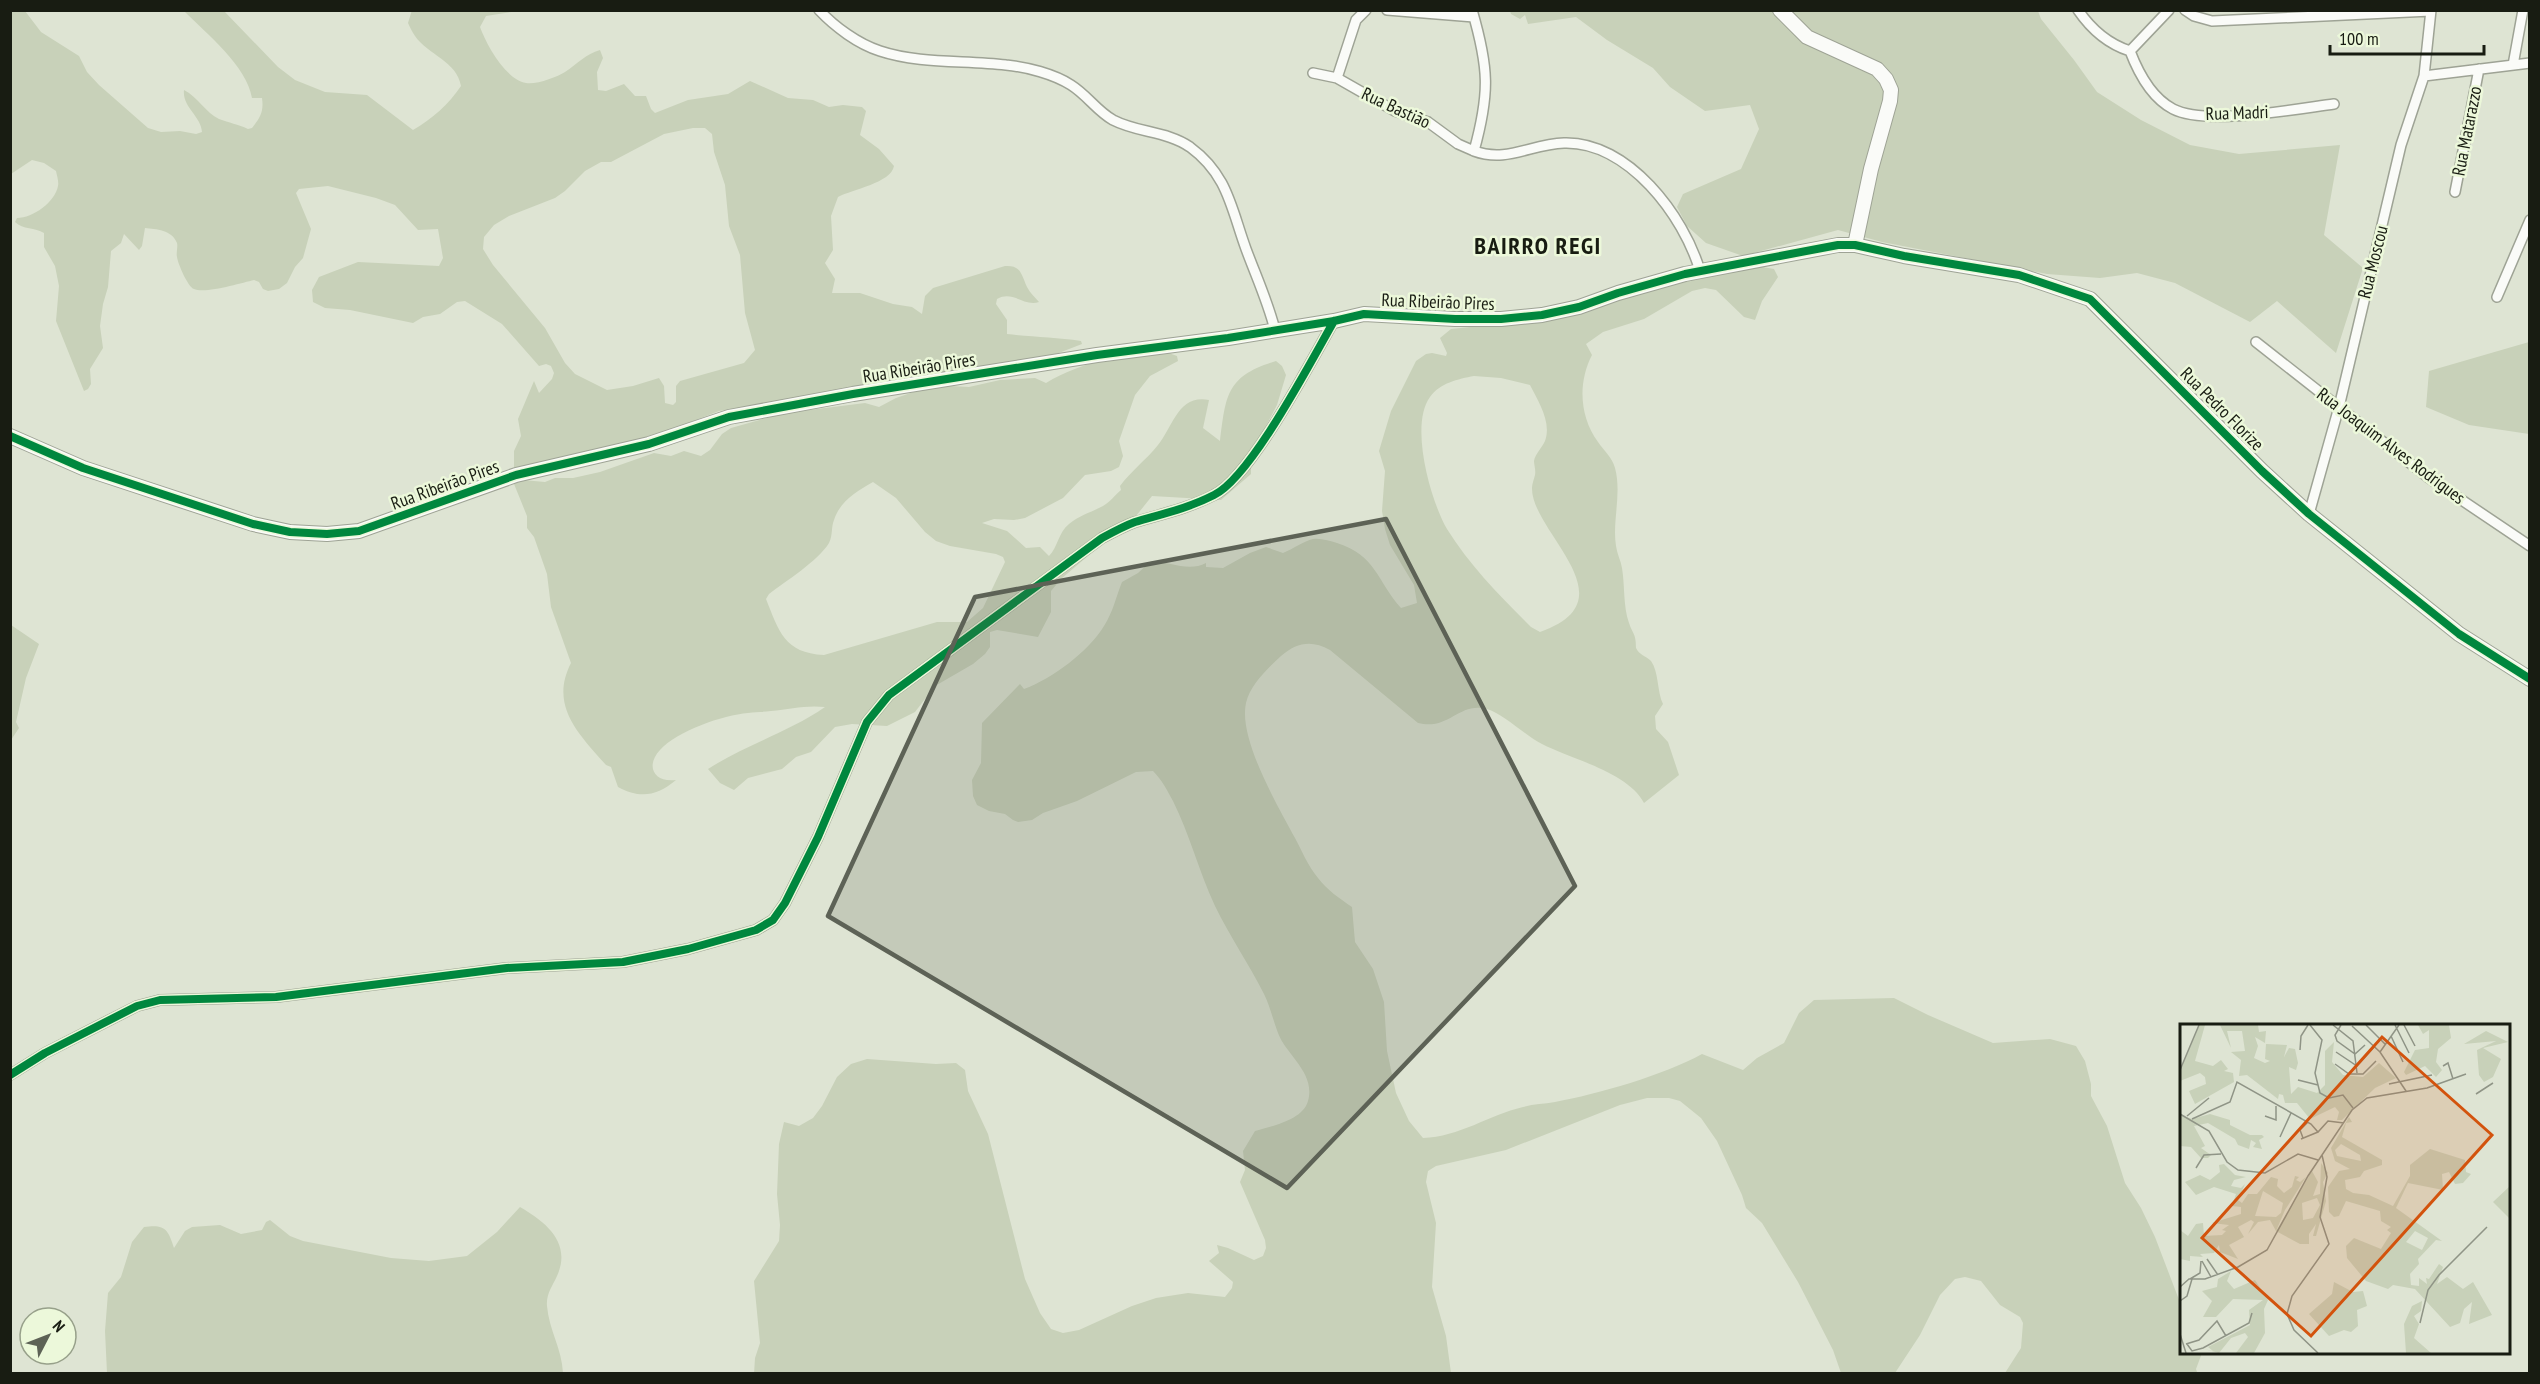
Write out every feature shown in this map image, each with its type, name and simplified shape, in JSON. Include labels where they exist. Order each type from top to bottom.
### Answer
[{"type":"street","points":[[819,10],[852,37],[879,51],[912,57],[1009,65],[1046,74],[1072,85],[1114,120],[1158,132],[1189,146],[1215,169],[1227,192],[1246,248],[1267,298],[1275,330]]},
{"type":"street","points":[[1337,78],[1356,20],[1366,10]]},
{"type":"street","points":[[1387,10],[1473,14],[1487,69],[1482,124],[1474,151],[1494,157],[1547,144],[1566,143],[1590,145],[1609,154],[1635,171],[1683,228],[1694,250],[1700,271]]},
{"type":"street","points":[[1780,10],[1807,37],[1876,69],[1886,79],[1891,90],[1871,169],[1856,245]]},
{"type":"street","points":[[2078,10],[2102,37],[2130,51],[2169,10]]},
{"type":"street","points":[[2185,10],[2194,16],[2212,21],[2431,11]]},
{"type":"street","points":[[2513,64],[2523,10]]},
{"type":"street","name":"Rua Moscou","points":[[2309,514],[2339,407],[2402,145],[2424,76],[2431,11]]},
{"type":"street","name":"Rua Madri","points":[[2130,51],[2143,79],[2157,96],[2173,109],[2191,114],[2245,114],[2334,104]]},
{"type":"street","points":[[2424,76],[2529,63]]},
{"type":"street","name":"Rua Matarazzo","points":[[2456,192],[2479,69]]},
{"type":"street","name":"Rua Bastião","points":[[1313,73],[1337,78],[1395,111],[1428,122],[1458,144],[1474,151]]},
{"type":"street","points":[[2497,297],[2529,220]]},
{"type":"street","name":"Rua Ribeirão Pires","points":[[10,436],[83,468],[253,524],[290,532],[327,534],[359,531],[516,475],[649,444],[729,417],[853,394],[1085,357],[1169,347],[1334,321],[1364,314],[1455,319],[1501,319],[1542,315],[1579,307],[1618,293],[1700,271],[1839,245],[1856,245]]},
{"type":"street","name":"Rua Pedro Florize","points":[[1856,245],[1904,256],[2019,275],[2090,299],[2262,471],[2309,514],[2459,634],[2529,679]]},
{"type":"street","points":[[10,1075],[45,1053],[137,1006],[160,1000],[276,997],[507,968],[623,962],[688,949],[756,930],[773,920],[785,903],[818,837],[867,722],[889,695],[1102,538],[1133,523],[1180,509],[1216,494],[1241,472],[1274,423],[1334,321]]},
{"type":"street","name":"Rua Joaquim Alves Rodrigues","points":[[2256,342],[2429,478],[2529,546]]},
{"type":"highlighted area","points":[[1386,519],[1575,886],[1287,1188],[828,916],[975,597]]},
{"type":"green space","points":[[412,10],[517,11],[486,16],[480,27],[504,68],[511,75],[526,83],[541,82],[557,76],[600,50],[603,58],[597,72],[598,90],[606,91],[624,84],[635,96],[646,96],[655,113],[688,100],[728,94],[750,81],[788,98],[813,100],[829,107],[843,105],[862,107],[866,111],[860,135],[879,149],[894,166],[886,177],[879,181],[838,197],[831,216],[833,250],[825,263],[835,279],[832,293],[860,293],[893,304],[912,307],[922,314],[925,296],[933,288],[1010,266],[1020,271],[1028,289],[1039,302],[1028,302],[1008,296],[997,299],[996,304],[1007,320],[1007,334],[1081,341],[1082,344],[1051,356],[1018,363],[847,388],[814,396],[719,411],[650,438],[595,449],[541,465],[514,477],[514,451],[521,436],[518,419],[534,381],[539,393],[552,379],[554,373],[551,366],[546,364],[539,366],[502,324],[465,301],[457,302],[440,314],[423,317],[413,323],[350,310],[325,308],[313,302],[312,290],[319,277],[358,262],[439,266],[443,258],[438,229],[418,230],[395,205],[376,198],[328,186],[299,189],[296,193],[311,229],[303,258],[295,267],[287,283],[279,289],[268,291],[254,280],[214,289],[194,289],[181,270],[177,257],[177,243],[171,235],[145,228],[142,246],[139,250],[124,234],[121,243],[111,251],[108,287],[100,326],[103,348],[90,369],[91,384],[84,391],[56,321],[59,286],[55,266],[44,247],[44,233],[15,222],[17,218],[36,212],[53,198],[58,184],[56,171],[44,163],[32,160],[11,174],[11,11],[25,11],[41,32],[79,56],[87,72],[99,85],[148,128],[161,132],[180,131],[196,134],[202,132],[201,126],[186,101],[184,90],[214,116],[248,129],[252,128],[261,114],[262,98],[252,98],[249,86],[234,62],[184,11],[224,11],[278,67],[295,80],[325,92],[367,95],[413,130],[440,111],[461,86],[454,70],[421,43],[414,34],[408,23]],"holes":[[[705,128],[712,134],[714,152],[725,185],[729,226],[740,255],[745,313],[755,350],[744,363],[680,381],[676,386],[676,402],[673,405],[665,403],[664,386],[659,378],[633,386],[607,390],[575,374],[565,363],[545,328],[493,265],[483,249],[484,237],[494,225],[509,216],[555,198],[585,171],[601,162],[611,162],[664,134]]]},
{"type":"green space","points":[[1510,11],[2038,11],[2041,19],[2097,92],[2141,120],[2190,145],[2239,154],[2340,145],[2324,235],[2363,268],[2336,353],[2277,301],[2250,322],[2175,283],[2137,273],[2100,278],[2047,274],[1882,242],[1838,230],[1743,256],[1706,243],[1687,226],[1677,207],[1683,194],[1741,169],[1759,129],[1750,105],[1705,111],[1670,87],[1653,68],[1607,40],[1576,17],[1528,24],[1525,15],[1520,19]]},
{"type":"green space","points":[[1757,266],[1774,269],[1778,277],[1762,301],[1755,320],[1744,317],[1716,290],[1705,288],[1692,291],[1644,319],[1603,332],[1586,344],[1592,355],[1584,376],[1584,410],[1592,432],[1615,468],[1618,488],[1615,537],[1622,568],[1627,616],[1635,637],[1636,648],[1654,666],[1663,704],[1655,716],[1656,729],[1668,742],[1679,775],[1644,803],[1636,792],[1612,775],[1542,744],[1493,711],[1469,709],[1438,723],[1418,723],[1330,650],[1317,645],[1299,645],[1287,651],[1260,677],[1248,696],[1245,718],[1248,735],[1270,791],[1314,873],[1329,890],[1352,907],[1355,942],[1373,969],[1384,1002],[1387,1051],[1396,1093],[1409,1121],[1423,1138],[1436,1137],[1523,1107],[1572,1099],[1630,1083],[1687,1062],[1702,1054],[1743,1070],[1757,1058],[1784,1043],[1799,1013],[1814,1000],[1894,998],[1993,1043],[2050,1039],[2076,1046],[2085,1061],[2091,1084],[2091,1096],[2107,1126],[2125,1183],[2141,1208],[2155,1237],[2180,1302],[2180,1354],[2202,1354],[2197,1372],[2194,1374],[2005,1373],[2021,1348],[2023,1323],[2020,1317],[2000,1305],[1981,1281],[1965,1277],[1955,1279],[1940,1295],[1920,1335],[1895,1373],[1841,1373],[1833,1350],[1798,1282],[1762,1223],[1746,1208],[1717,1141],[1701,1118],[1680,1101],[1669,1098],[1647,1098],[1620,1105],[1506,1150],[1436,1166],[1428,1171],[1426,1182],[1436,1223],[1432,1287],[1446,1336],[1451,1373],[754,1374],[755,1358],[760,1343],[754,1281],[779,1241],[777,1194],[779,1144],[784,1122],[799,1126],[813,1118],[837,1077],[851,1064],[867,1059],[936,1064],[956,1063],[965,1070],[968,1091],[988,1134],[1025,1279],[1040,1313],[1051,1329],[1063,1333],[1079,1330],[1132,1306],[1156,1298],[1188,1293],[1225,1297],[1232,1288],[1233,1282],[1209,1261],[1219,1253],[1217,1245],[1254,1260],[1263,1256],[1266,1248],[1265,1240],[1240,1182],[1245,1170],[1243,1151],[1255,1131],[1294,1118],[1305,1108],[1308,1101],[1308,1082],[1282,1041],[1264,994],[1215,906],[1173,801],[1153,771],[1136,772],[1032,820],[1018,822],[1005,814],[989,811],[977,805],[973,796],[972,780],[981,763],[982,723],[1020,684],[1024,689],[1046,678],[1069,663],[1089,645],[1104,626],[1122,582],[1138,573],[1151,561],[1186,567],[1206,563],[1206,567],[1223,568],[1266,547],[1283,553],[1310,540],[1322,539],[1350,548],[1360,554],[1375,570],[1401,608],[1417,603],[1414,585],[1390,545],[1385,529],[1382,511],[1385,471],[1379,451],[1391,411],[1416,361],[1432,353],[1446,356],[1447,353],[1440,338],[1451,329],[1499,324],[1683,275]],"holes":[[[1474,376],[1501,378],[1530,385],[1547,426],[1545,441],[1534,461],[1535,473],[1532,488],[1536,506],[1570,564],[1578,584],[1578,602],[1566,618],[1540,632],[1531,627],[1497,592],[1447,529],[1429,483],[1422,444],[1424,410],[1430,397],[1439,388],[1450,382]]]},
{"type":"green space","points":[[2529,342],[2529,434],[2469,425],[2426,407],[2429,371]]},
{"type":"green space","points":[[1166,352],[1177,356],[1178,361],[1150,376],[1135,395],[1119,441],[1123,456],[1119,467],[1111,471],[1085,475],[1063,498],[1025,518],[994,519],[982,523],[1007,531],[1026,548],[1040,547],[1049,556],[1069,524],[1105,505],[1121,490],[1120,486],[1158,445],[1183,407],[1199,399],[1209,400],[1203,428],[1220,441],[1224,411],[1232,389],[1247,373],[1276,361],[1282,366],[1286,375],[1277,405],[1251,455],[1251,474],[1221,500],[1152,496],[1132,521],[1061,579],[1051,591],[1051,612],[1038,637],[997,630],[990,632],[990,647],[985,654],[973,664],[935,686],[915,712],[887,726],[852,724],[835,727],[811,752],[796,757],[782,769],[748,778],[734,790],[720,783],[708,769],[797,724],[825,707],[811,706],[738,714],[689,730],[677,736],[660,750],[653,762],[654,772],[662,779],[676,780],[662,790],[641,794],[618,787],[611,767],[606,765],[586,742],[565,706],[563,693],[565,678],[571,663],[551,607],[547,574],[534,537],[527,528],[527,516],[512,479],[545,482],[555,478],[573,478],[600,472],[654,453],[671,456],[684,451],[701,456],[731,428],[785,413],[865,403],[879,407],[896,398],[934,385],[969,387],[1000,380],[1035,378],[1046,383],[1089,364]],"holes":[[[873,482],[896,498],[925,532],[936,541],[1003,557],[1005,562],[983,608],[967,622],[937,622],[824,655],[800,650],[791,645],[775,621],[766,599],[769,594],[810,564],[824,550],[829,543],[833,523],[840,507],[855,493]]]},
{"type":"green space","points":[[11,625],[39,644],[26,678],[16,722],[19,728],[11,740]]},
{"type":"green space","points":[[520,1207],[539,1219],[559,1244],[561,1264],[548,1294],[547,1306],[563,1373],[107,1373],[105,1331],[108,1293],[121,1277],[132,1242],[144,1227],[157,1226],[165,1229],[174,1248],[185,1231],[192,1227],[220,1225],[241,1234],[262,1230],[266,1222],[270,1220],[290,1236],[303,1241],[391,1258],[429,1261],[467,1256],[497,1232]]},
{"type":"cycle path","points":[[10,436],[83,468],[253,524],[290,532],[327,534],[359,531],[516,475],[649,444],[729,417],[853,394],[1097,355],[1228,338],[1364,314],[1455,319],[1501,319],[1542,315],[1579,307],[1685,274],[1838,245],[1855,245],[1904,256],[2019,275],[2090,299],[2262,471],[2309,514],[2459,634],[2530,679]]},
{"type":"cycle path","points":[[10,1075],[45,1053],[137,1006],[160,1000],[276,997],[507,968],[623,962],[688,949],[756,930],[773,920],[785,903],[818,837],[867,722],[889,695],[1102,538],[1135,522],[1205,500],[1229,484],[1262,443],[1296,389],[1334,321]]},
{"type":"district","name":"BAIRRO REGI","points":[[1538,246]]}]
